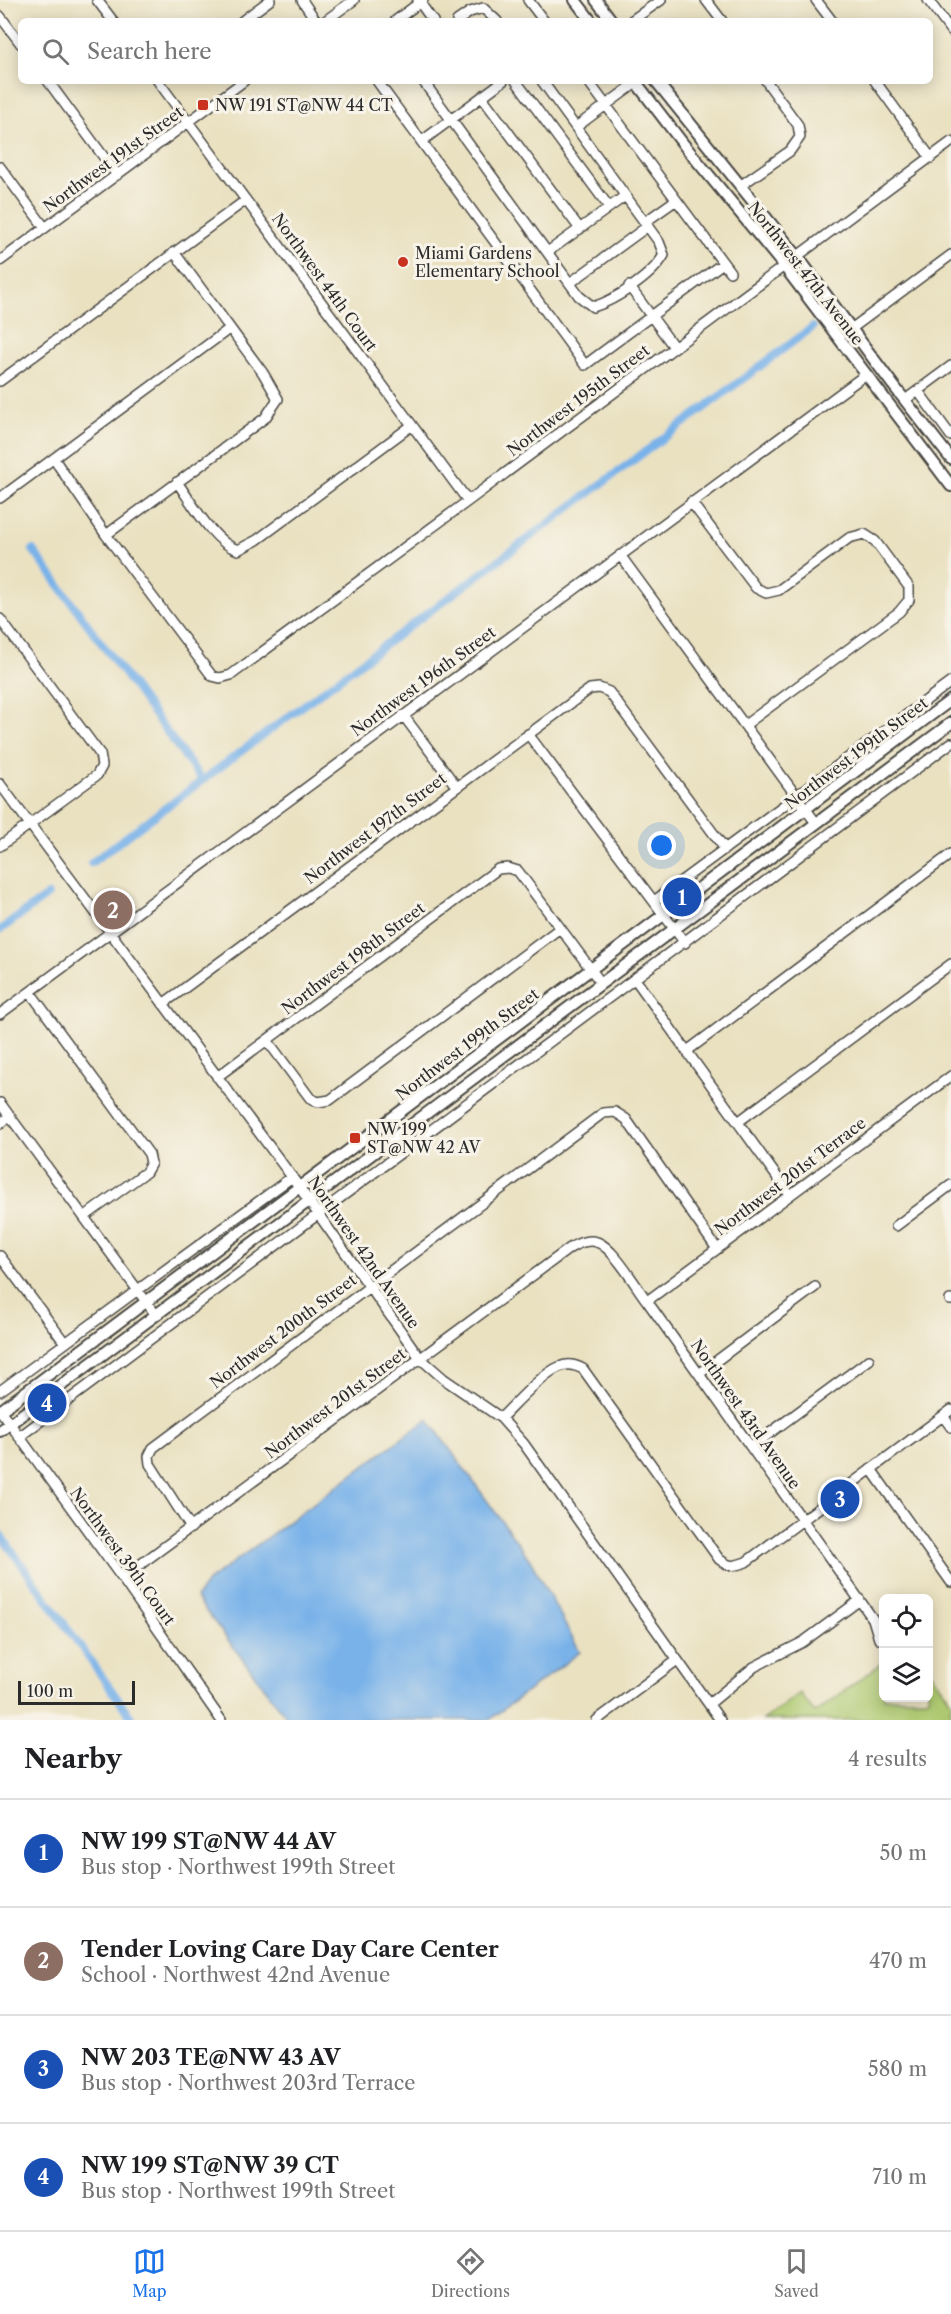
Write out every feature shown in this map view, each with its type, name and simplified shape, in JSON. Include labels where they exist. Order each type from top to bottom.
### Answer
[{"type":"main road","points":[[575,0],[589,18]]},
{"type":"main road","points":[[596,0],[610,18]]},
{"type":"main road","name":"Northwest 47th Avenue","points":[[638,84],[698,162],[784,266],[951,486]]},
{"type":"main road","points":[[649,84],[664,92]]},
{"type":"main road","name":"Northwest 47th Avenue","points":[[658,84],[797,256],[951,459]]},
{"type":"main road","points":[[882,397],[896,403],[905,400]]},
{"type":"main road","name":"Northwest 199th Street","points":[[0,1411],[807,810],[951,700]]},
{"type":"main road","name":"Northwest 199th Street","points":[[0,1431],[951,723]]},
{"type":"street","points":[[97,0],[110,18]]},
{"type":"street","points":[[246,18],[270,0]]},
{"type":"street","points":[[302,0],[314,18]]},
{"type":"street","points":[[329,18],[354,0]]},
{"type":"street","points":[[528,0],[542,18]]},
{"type":"street","points":[[635,18],[661,0]]},
{"type":"street","points":[[706,0],[720,18]]},
{"type":"street","points":[[816,0],[830,18]]},
{"type":"street","points":[[928,0],[951,31]]},
{"type":"street","points":[[399,18],[420,1],[431,18]]},
{"type":"street","points":[[462,18],[470,12],[483,8],[494,18]]},
{"type":"street","points":[[0,16],[18,40]]},
{"type":"street","points":[[50,84],[117,175]]},
{"type":"street","name":"Northwest 44th Court","points":[[160,84],[468,501]]},
{"type":"street","name":"Northwest 191st Street","points":[[0,261],[240,84]]},
{"type":"street","points":[[379,84],[585,365],[723,263]]},
{"type":"street","points":[[425,84],[549,251],[579,296],[593,307],[607,303],[658,266],[664,255],[659,242],[544,84]]},
{"type":"street","points":[[422,141],[499,84]]},
{"type":"street","points":[[518,84],[609,207]]},
{"type":"street","points":[[590,84],[730,272]]},
{"type":"street","points":[[576,127],[633,84]]},
{"type":"street","points":[[740,186],[790,151],[800,137],[798,124],[768,84]]},
{"type":"street","points":[[877,84],[930,158]]},
{"type":"street","points":[[482,97],[580,229]]},
{"type":"street","name":"Northwest 195th Street","points":[[106,535],[212,676],[220,678],[231,675],[951,142]]},
{"type":"street","points":[[0,167],[45,228]]},
{"type":"street","points":[[549,251],[625,196]]},
{"type":"street","points":[[0,381],[246,200]]},
{"type":"street","points":[[569,281],[676,200]]},
{"type":"street","points":[[54,459],[106,535],[265,418],[278,399],[263,373],[174,252]]},
{"type":"street","points":[[852,329],[951,255]]},
{"type":"street","points":[[629,286],[674,347]]},
{"type":"street","points":[[0,498],[229,329]]},
{"type":"street","points":[[905,400],[951,366]]},
{"type":"street","name":"Northwest 196th Street","points":[[0,1014],[865,375]]},
{"type":"street","points":[[918,391],[951,436]]},
{"type":"street","points":[[177,482],[227,547],[238,550],[257,540],[411,426]]},
{"type":"street","points":[[692,502],[756,588],[766,593],[779,590],[849,538],[864,534],[875,541],[909,587],[909,600],[899,612],[746,725]]},
{"type":"street","points":[[620,555],[816,823]]},
{"type":"street","points":[[0,619],[100,754],[102,765],[97,774],[0,846]]},
{"type":"street","points":[[654,901],[951,682]]},
{"type":"street","name":"Northwest 197th Street","points":[[163,1004],[590,689],[599,688],[609,692],[725,849]]},
{"type":"street","points":[[403,715],[456,786]]},
{"type":"street","points":[[528,734],[685,943]]},
{"type":"street","points":[[19,1437],[951,743]]},
{"type":"street","name":"Northwest 42nd Avenue","points":[[0,784],[309,1200],[420,1358],[444,1379],[501,1418],[524,1444],[720,1720]]},
{"type":"street","points":[[687,1051],[951,854]]},
{"type":"street","name":"Northwest 198th Street","points":[[217,1077],[498,869],[508,868],[518,871],[560,928]]},
{"type":"street","points":[[267,1041],[310,1098],[318,1102],[330,1100],[560,928],[601,983]]},
{"type":"street","points":[[738,1122],[951,964]]},
{"type":"street","points":[[635,979],[790,1195]]},
{"type":"street","points":[[30,992],[149,1154],[150,1163],[146,1172],[84,1217]]},
{"type":"street","name":"Northwest 201st Terrace","points":[[647,1301],[951,1076]]},
{"type":"street","points":[[0,1103],[156,1315]]},
{"type":"street","name":"Northwest 200th Street","points":[[191,1528],[150,1464],[149,1456],[153,1448],[603,1113],[615,1112],[626,1119],[717,1249]]},
{"type":"street","points":[[0,1124],[10,1116]]},
{"type":"street","points":[[0,1391],[292,1177]]},
{"type":"street","points":[[896,1226],[951,1185]]},
{"type":"street","name":"Northwest 201st Street","points":[[122,1578],[570,1248],[578,1243],[599,1243]]},
{"type":"street","name":"Northwest 43rd Avenue","points":[[599,1243],[613,1256],[647,1301],[860,1600],[873,1619],[879,1639]]},
{"type":"street","points":[[0,1256],[64,1343]]},
{"type":"street","points":[[699,1374],[815,1287]]},
{"type":"street","points":[[751,1447],[869,1360]]},
{"type":"street","points":[[501,1418],[527,1392],[558,1367],[572,1364],[583,1369],[719,1559],[728,1566],[735,1567],[746,1562],[947,1413],[951,1427]]},
{"type":"street","name":"Northwest 39th Court","points":[[0,1411],[122,1578],[221,1720]]},
{"type":"street","points":[[872,1469],[951,1582]]},
{"type":"street","points":[[709,1704],[754,1667],[803,1642],[860,1600]]},
{"type":"street","points":[[597,1720],[676,1661]]},
{"type":"green space","points":[[879,1665],[879,1702],[933,1702],[933,1675],[951,1701],[951,1720],[763,1720],[800,1693],[815,1713]]},
{"type":"water","points":[[428,1419],[530,1560],[580,1652],[489,1720],[289,1720],[196,1598],[208,1581]]},
{"type":"waterway","points":[[91,863],[813,327]]},
{"type":"waterway","points":[[33,550],[202,780]]},
{"type":"waterway","points":[[0,930],[48,895]]},
{"type":"waterway","points":[[0,1534],[133,1720]]},
{"type":"place","name":"NW 191 ST@NW 44 CT","points":[[203,105]]},
{"type":"place","name":"Miami Gardens Elementary School","points":[[403,262]]},
{"type":"place","name":"NW 199 ST@NW 44 AV","points":[[682,897]]},
{"type":"place","name":"Tender Loving Care Day Care Center","points":[[113,910]]},
{"type":"place","name":"NW 199 ST@NW 42 AV","points":[[355,1138]]},
{"type":"place","name":"NW 199 ST@NW 39 CT","points":[[47,1403]]},
{"type":"place","name":"NW 203 TE@NW 43 AV","points":[[840,1499]]}]
